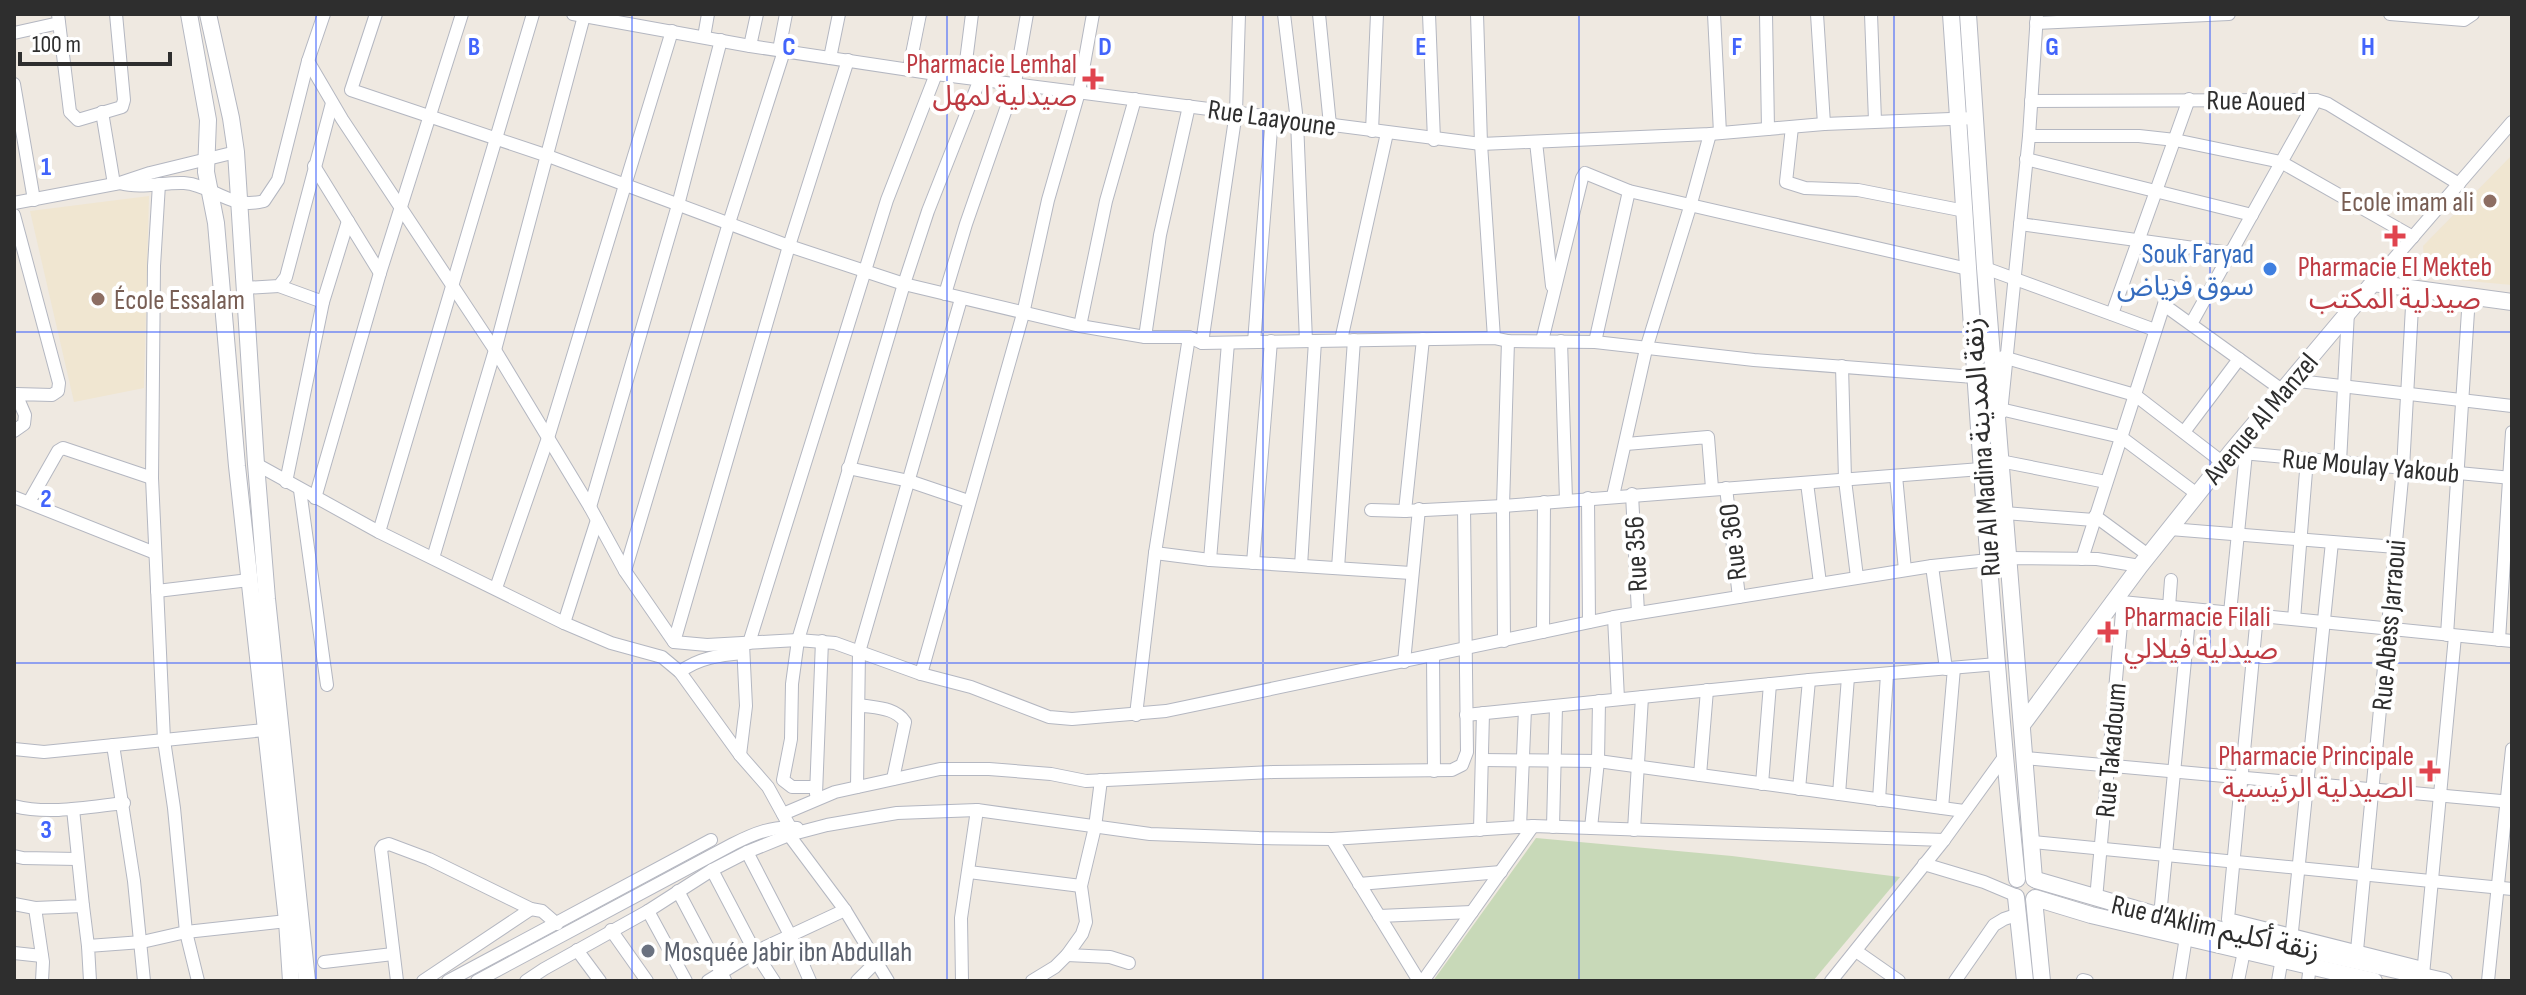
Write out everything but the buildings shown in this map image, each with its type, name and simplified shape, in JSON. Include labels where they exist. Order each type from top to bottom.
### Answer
[{"type":"street","points":[[14,33],[58,19],[70,112],[78,120],[122,107],[124,100],[116,14]]},
{"type":"street","points":[[189,14],[208,120],[206,172],[216,223],[237,466],[291,981]]},
{"type":"street","points":[[208,14],[236,152],[267,599],[307,981]]},
{"type":"street","points":[[117,184],[190,184],[222,198],[264,201],[278,180],[308,61],[324,14]]},
{"type":"street","points":[[342,119],[376,14]]},
{"type":"street","points":[[315,498],[380,273],[462,14]]},
{"type":"street","points":[[379,532],[533,14]]},
{"type":"street","points":[[656,28],[658,14]]},
{"type":"street","points":[[704,37],[708,14]]},
{"type":"street","points":[[750,46],[757,14]]},
{"type":"street","points":[[625,571],[781,50],[786,14]]},
{"type":"street","points":[[830,58],[839,14]]},
{"type":"street","points":[[909,69],[920,14]]},
{"type":"street","points":[[964,77],[972,14]]},
{"type":"street","points":[[945,294],[1015,83],[1027,14]]},
{"type":"street","points":[[921,674],[1023,314],[1048,200],[1079,92],[1093,14]]},
{"type":"street","points":[[1202,343],[1236,112],[1239,14]]},
{"type":"street","points":[[1284,14],[1297,121],[1311,341],[1301,566]]},
{"type":"street","points":[[1319,14],[1330,125]]},
{"type":"street","points":[[1372,131],[1377,14]]},
{"type":"street","points":[[1429,14],[1434,140]]},
{"type":"street","points":[[1477,14],[1481,144],[1494,338]]},
{"type":"street","points":[[1613,496],[1646,349],[1715,134],[1714,14]]},
{"type":"street","points":[[1766,14],[1768,129]]},
{"type":"street","points":[[1817,14],[1824,124]]},
{"type":"street","points":[[1871,14],[1875,121]]},
{"type":"street","name":"Rue Al Madina زنقة المدينة","points":[[1951,14],[1967,118],[1977,268],[1974,377],[2004,757],[2022,889]]},
{"type":"street","name":"Rue Al Madina زنقة المدينة","points":[[1968,14],[1965,211],[2000,356],[1998,435],[2033,842],[2022,889]]},
{"type":"street","points":[[2229,14],[2036,18],[2016,279],[2000,356],[2135,395],[2184,432],[2233,456],[2238,535],[2230,613]]},
{"type":"street","points":[[2390,14],[2464,20],[2473,14]]},
{"type":"street","points":[[433,558],[495,350],[548,156],[578,15]]},
{"type":"street","name":"Rue Laayoune","points":[[578,15],[610,17],[750,46],[936,74],[1481,144],[1715,134],[1824,124],[1967,118]]},
{"type":"street","points":[[496,588],[548,438],[672,31]]},
{"type":"street","points":[[590,507],[678,205],[721,40]]},
{"type":"street","points":[[674,642],[789,246],[848,60]]},
{"type":"street","points":[[308,61],[342,119],[495,350],[625,571],[674,642]]},
{"type":"street","points":[[740,755],[746,706],[745,646],[887,200],[936,74]]},
{"type":"street","points":[[783,780],[791,739],[792,684],[798,640],[904,284],[928,211],[980,79]]},
{"type":"street","points":[[351,90],[548,156],[866,272],[961,299],[1080,326],[1145,337],[1189,337],[1202,343],[1494,338],[1508,341],[1595,342],[1754,360],[1974,377]]},
{"type":"street","points":[[15,93],[34,200]]},
{"type":"street","points":[[1080,326],[1106,201],[1135,99]]},
{"type":"street","points":[[2112,314],[2189,99]]},
{"type":"street","points":[[2191,324],[2316,100]]},
{"type":"street","name":"Rue Aoued","points":[[2031,101],[2316,100],[2328,104],[2459,184]]},
{"type":"street","points":[[279,286],[286,277],[332,103]]},
{"type":"street","points":[[1145,337],[1160,235],[1189,106]]},
{"type":"street","points":[[102,112],[117,184]]},
{"type":"street","points":[[1254,342],[1272,117]]},
{"type":"street","name":"Avenue Al Manzel","points":[[2022,725],[2197,494],[2233,456],[2286,385],[2348,312],[2511,126]]},
{"type":"street","points":[[1792,127],[1786,182],[1805,188],[1858,190],[1965,211]]},
{"type":"street","points":[[1338,568],[1348,340],[1387,133]]},
{"type":"street","points":[[2029,136],[2126,136],[2175,140],[2281,162],[2413,237]]},
{"type":"street","points":[[1536,142],[1553,293]]},
{"type":"street","points":[[14,203],[117,184],[236,152]]},
{"type":"street","points":[[2026,159],[2252,215]]},
{"type":"street","points":[[314,166],[380,273]]},
{"type":"street","points":[[1542,341],[1583,175],[1589,172],[1629,191],[1690,207],[1977,268],[2016,279],[2155,330]]},
{"type":"street","points":[[159,184],[154,280],[152,478],[164,740],[186,932],[198,981]]},
{"type":"street","points":[[1595,342],[1629,191]]},
{"type":"street","points":[[14,215],[59,383],[58,391],[52,395],[15,394],[25,415],[24,424],[14,431]]},
{"type":"street","points":[[286,482],[323,302],[348,221]]},
{"type":"street","points":[[2020,224],[2230,253]]},
{"type":"street","points":[[2373,283],[2512,302]]},
{"type":"street","points":[[244,288],[279,286],[323,302]]},
{"type":"street","points":[[2082,559],[2170,286]]},
{"type":"street","name":"Rue Abèss Jarraoui","points":[[2360,970],[2373,789],[2403,468],[2413,289]]},
{"type":"street","points":[[2423,972],[2451,635],[2456,473],[2469,296]]},
{"type":"street","points":[[857,787],[859,652],[961,299]]},
{"type":"street","points":[[2164,305],[2239,359],[2286,385],[2345,386],[2512,406]]},
{"type":"street","points":[[2340,462],[2348,312]]},
{"type":"street","points":[[1136,715],[1155,553],[1189,337]]},
{"type":"street","points":[[1405,511],[1423,339]]},
{"type":"street","points":[[1253,563],[1271,341]]},
{"type":"street","points":[[1504,641],[1503,506],[1508,341]]},
{"type":"street","points":[[1561,341],[1566,500]]},
{"type":"street","points":[[1210,560],[1228,343]]},
{"type":"street","points":[[2184,432],[2239,359]]},
{"type":"street","points":[[1842,366],[1845,480],[1857,577]]},
{"type":"street","points":[[1999,409],[2121,437],[2197,494]]},
{"type":"street","points":[[2118,601],[2506,640],[2512,432]]},
{"type":"street","name":"Rue 360","points":[[1626,444],[1708,437],[1739,597]]},
{"type":"street","points":[[29,502],[58,451],[63,448],[152,478]]},
{"type":"street","name":"Rue Moulay Yakoub","points":[[2233,456],[2307,459],[2510,478]]},
{"type":"street","points":[[2294,619],[2307,459]]},
{"type":"street","points":[[2000,461],[2106,482]]},
{"type":"street","points":[[256,464],[379,532],[564,623],[611,643],[662,657],[680,672],[740,755],[768,787],[790,831],[845,910],[881,974],[857,981]]},
{"type":"street","points":[[848,468],[909,481],[968,501]]},
{"type":"street","points":[[1371,510],[1503,506],[1981,469]]},
{"type":"street","points":[[1896,476],[1905,570]]},
{"type":"street","points":[[1807,483],[1820,583]]},
{"type":"street","points":[[300,490],[327,685]]},
{"type":"street","name":"Rue 356","points":[[1632,494],[1638,613]]},
{"type":"street","points":[[14,497],[155,553]]},
{"type":"street","points":[[1588,498],[1589,622]]},
{"type":"street","points":[[1543,632],[1544,502]]},
{"type":"street","points":[[783,780],[792,787],[816,793],[940,769],[1051,774],[1086,781],[1273,772],[1452,770],[1465,760],[1464,508]]},
{"type":"street","points":[[1404,662],[1419,509]]},
{"type":"street","points":[[2004,513],[2095,518],[2144,561]]},
{"type":"street","points":[[564,623],[597,520]]},
{"type":"street","points":[[2170,529],[2396,547]]},
{"type":"street","points":[[2278,981],[2288,946],[2298,868],[2332,542]]},
{"type":"street","points":[[1155,553],[1210,560],[1411,573]]},
{"type":"street","points":[[674,642],[745,646],[798,640],[822,641],[971,687],[1049,717],[1072,719],[1136,715],[1614,617],[1857,577],[1990,559],[2144,561]]},
{"type":"street","points":[[1932,566],[1950,668],[1942,808]]},
{"type":"street","points":[[157,591],[249,580]]},
{"type":"street","points":[[2169,607],[2171,580]]},
{"type":"street","name":"Rue Takadoum","points":[[2096,899],[2118,601]]},
{"type":"street","points":[[2160,916],[2190,609]]},
{"type":"street","points":[[2257,615],[2228,919],[2288,946]]},
{"type":"street","points":[[1614,617],[1618,699]]},
{"type":"street","points":[[816,793],[822,641]]},
{"type":"street","points":[[680,672],[697,661],[745,646]]},
{"type":"street","points":[[1433,655],[1434,771]]},
{"type":"street","points":[[1466,715],[1997,664]]},
{"type":"street","points":[[1879,800],[1887,674]]},
{"type":"street","points":[[1839,794],[1848,677]]},
{"type":"street","points":[[1799,789],[1809,680]]},
{"type":"street","points":[[1762,784],[1770,684]]},
{"type":"street","points":[[1700,775],[1707,690]]},
{"type":"street","points":[[1634,830],[1642,697]]},
{"type":"street","points":[[1591,828],[1598,761],[1599,701]]},
{"type":"street","points":[[859,705],[889,710],[899,714],[905,722],[893,779]]},
{"type":"street","points":[[1553,827],[1556,706]]},
{"type":"street","points":[[1332,839],[1421,981],[1501,872],[1526,827],[1523,760],[1525,709]]},
{"type":"street","points":[[1480,830],[1483,713]]},
{"type":"street","points":[[14,749],[44,752],[265,730]]},
{"type":"street","points":[[113,745],[124,803],[144,981]]},
{"type":"street","points":[[2488,981],[2505,888],[2512,749]]},
{"type":"street","points":[[1831,981],[1944,840],[2004,757]]},
{"type":"street","points":[[2025,758],[2510,801]]},
{"type":"street","points":[[1482,760],[1598,761],[1964,811]]},
{"type":"street","points":[[768,787],[783,780]]},
{"type":"street","points":[[1032,981],[1055,967],[1082,934],[1086,922],[1081,886],[1095,827],[1101,780]]},
{"type":"street","points":[[783,814],[816,793]]},
{"type":"street","points":[[14,806],[27,810],[73,809],[124,803]]},
{"type":"street","points":[[73,809],[90,981]]},
{"type":"street","points":[[477,981],[733,844],[765,831],[804,831],[897,813],[977,810],[1150,834],[1332,839],[1553,827],[1944,840]]},
{"type":"street","points":[[962,981],[961,918],[977,810]]},
{"type":"street","points":[[526,981],[648,911],[712,870],[790,831]]},
{"type":"street","points":[[448,981],[711,840]]},
{"type":"street","points":[[2033,842],[2505,888]]},
{"type":"street","points":[[397,981],[381,849],[389,844],[429,859],[551,916],[557,924]]},
{"type":"street","points":[[747,852],[810,981]]},
{"type":"street","points":[[14,856],[77,859]]},
{"type":"street","name":"Rue d’Aklim زنقة أكليم","points":[[1924,864],[1984,882],[2096,899],[2288,946],[2360,970]]},
{"type":"street","points":[[712,870],[755,952],[774,981]]},
{"type":"street","points":[[969,872],[1081,886]]},
{"type":"street","points":[[1359,884],[1501,872]]},
{"type":"street","points":[[2013,981],[2024,973],[2022,889]]},
{"type":"street","points":[[1955,981],[1994,925],[2004,919],[2022,889]]},
{"type":"street","name":"Rue d’Aklim زنقة أكليم","points":[[2022,889],[2026,902],[2034,898],[2091,915],[2244,951],[2288,946]]},
{"type":"street","points":[[678,891],[724,977]]},
{"type":"street","points":[[2034,898],[2042,981]]},
{"type":"street","points":[[14,904],[35,908],[83,906]]},
{"type":"street","points":[[35,908],[42,981]]},
{"type":"street","points":[[423,981],[531,909]]},
{"type":"street","points":[[708,981],[724,977],[755,952],[845,910]]},
{"type":"street","points":[[648,911],[686,981]]},
{"type":"street","points":[[1379,916],[1472,912]]},
{"type":"street","points":[[88,946],[142,942],[186,932],[287,921]]},
{"type":"street","points":[[611,930],[647,981]]},
{"type":"street","points":[[2179,981],[2186,937]]},
{"type":"street","name":"Rue d’Aklim زنقة أكليم","points":[[2288,946],[2309,974],[2360,970],[2423,972],[2444,981]]},
{"type":"street","points":[[577,950],[600,981]]},
{"type":"street","points":[[1856,951],[1899,981]]},
{"type":"street","points":[[2238,981],[2244,951]]},
{"type":"street","points":[[14,953],[42,956]]},
{"type":"street","points":[[324,962],[393,954]]},
{"type":"street","points":[[1067,955],[1110,957],[1129,963]]},
{"type":"street","points":[[544,969],[553,981]]},
{"type":"shaded area","name":"Ecole imam ali","points":[[2512,155],[2512,285],[2425,277],[2423,246]]},
{"type":"shaded area","name":"École Essalam","points":[[149,196],[144,388],[74,402],[30,211]]},
{"type":"green space","points":[[1536,838],[1732,856],[1900,877],[1813,981],[1433,981]]},
{"type":"place","name":"Pharmacie Lemhal صيدلية لمهل","points":[[1093,79]]},
{"type":"place","name":"Ecole imam ali","points":[[2490,201]]},
{"type":"place","name":"Pharmacie El Mekteb صيدلية المكتب","points":[[2395,236]]},
{"type":"place","name":"Souk Faryad سوق فرياض","points":[[2270,269]]},
{"type":"place","name":"École Essalam","points":[[98,299]]},
{"type":"place","name":"Pharmacie Filali صيدلية فيلالي","points":[[2108,632]]},
{"type":"place","name":"Pharmacie Principale الصيدلية الرئيسية","points":[[2430,771]]},
{"type":"place","name":"Mosquée Jabir ibn Abdullah","points":[[648,951]]}]
